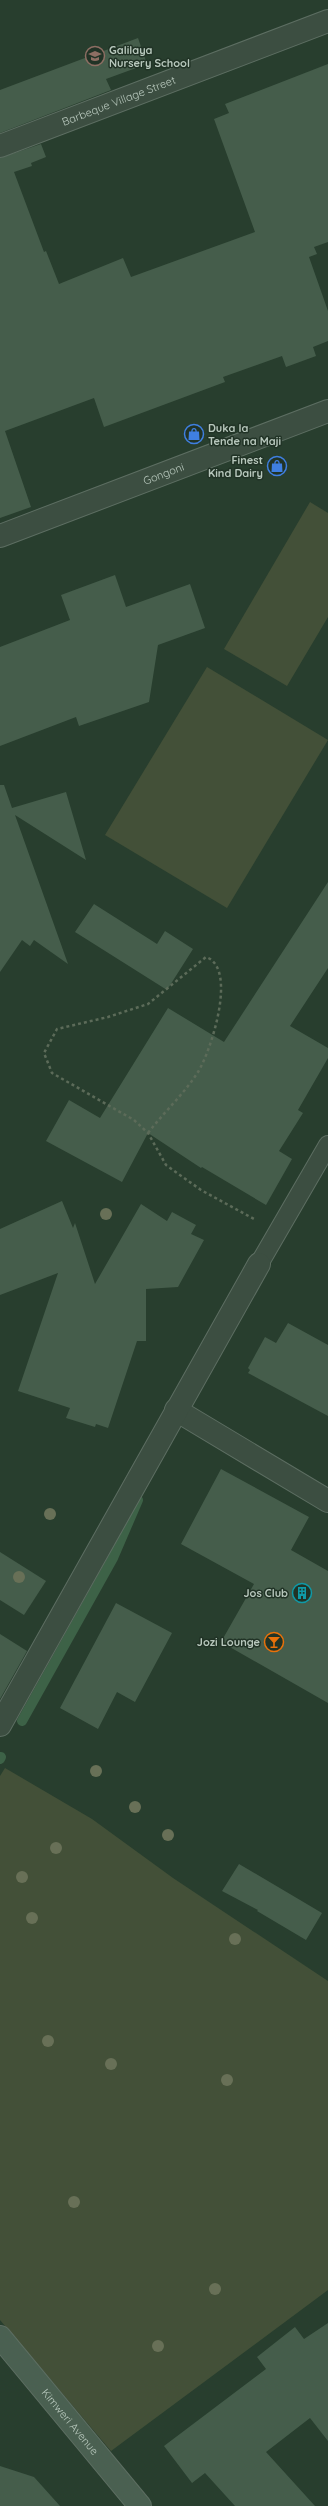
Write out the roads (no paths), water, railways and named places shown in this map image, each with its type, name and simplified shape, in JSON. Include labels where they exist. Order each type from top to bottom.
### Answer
[{"type":"street","name":"Barbeque Village Street","points":[[0,146],[328,22]]},
{"type":"street","name":"Gongoni","points":[[0,536],[328,411]]},
{"type":"street","points":[[0,1725],[259,1264]]},
{"type":"street","points":[[176,1410],[328,1501]]},
{"type":"street","name":"Kimweri Avenue","points":[[0,2337],[140,2506]]},
{"type":"lane","points":[[259,1264],[328,1145]]},
{"type":"waterway","points":[[22,1721],[113,1558],[138,1500]]},
{"type":"place","name":"Galilaya Nursery School","points":[[95,56]]},
{"type":"place","name":"Duka la Tende na Maji","points":[[194,434]]},
{"type":"place","name":"Finest Kind Dairy","points":[[277,466]]},
{"type":"place","name":"Jos Club","points":[[302,1593]]},
{"type":"place","name":"Jozi Lounge","points":[[274,1642]]}]
